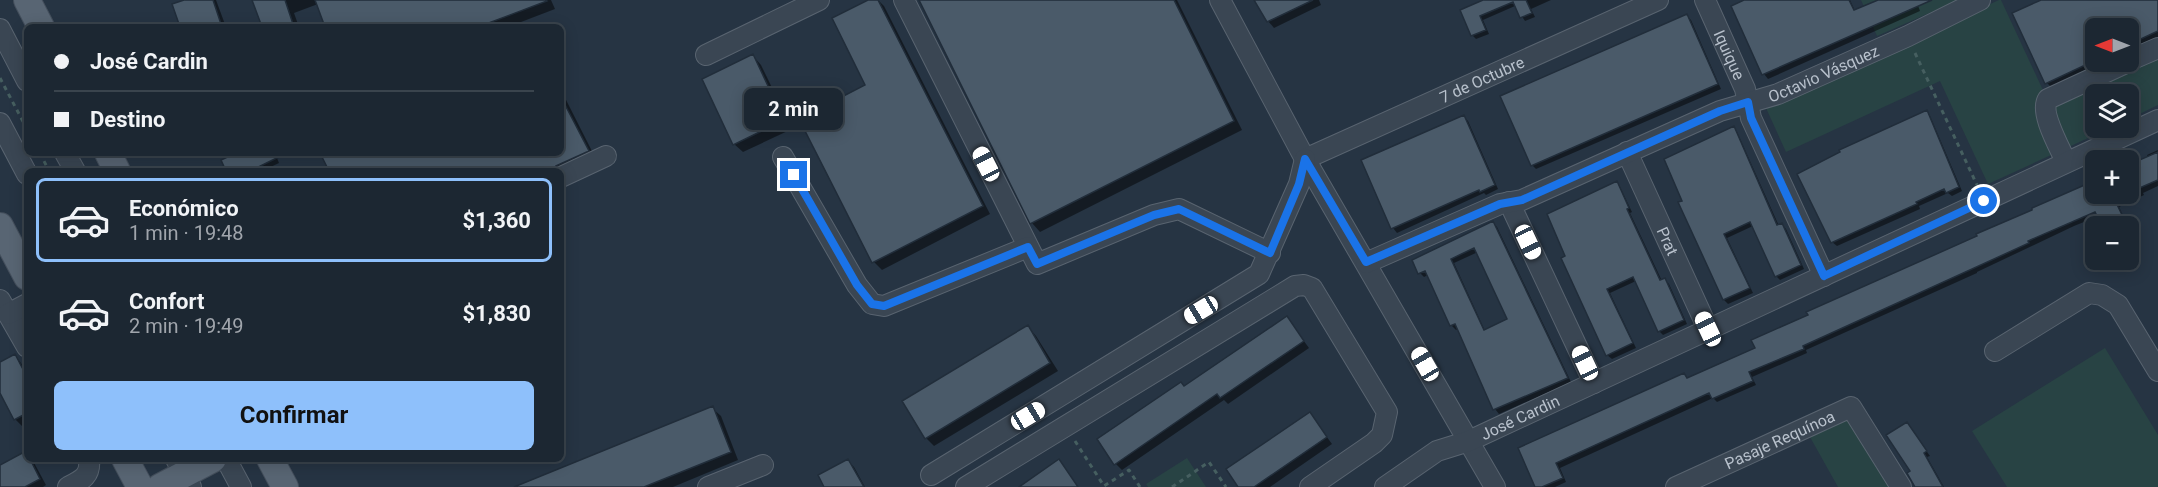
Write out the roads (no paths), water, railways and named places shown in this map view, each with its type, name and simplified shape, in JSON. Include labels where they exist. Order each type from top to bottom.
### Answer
[{"type":"main road","points":[[31,1],[40,24]]},
{"type":"main road","points":[[0,226],[24,271]]},
{"type":"main road","points":[[127,462],[140,487]]},
{"type":"main road","points":[[160,487],[207,462]]},
{"type":"main road","points":[[272,462],[285,487]]},
{"type":"street","points":[[706,55],[819,0]]},
{"type":"street","points":[[904,0],[1037,264],[1154,215],[1179,209],[1270,253]]},
{"type":"street","points":[[1221,0],[1305,159],[1495,487]]},
{"type":"street","name":"7 de Octubre","points":[[1305,159],[1658,0]]},
{"type":"street","name":"Iquique","points":[[1705,0],[1745,89],[1751,118],[1824,276]]},
{"type":"street","name":"Octavio Vásquez","points":[[1366,262],[1500,204],[1522,200],[1720,111],[1778,94],[1908,36],[1980,0]]},
{"type":"street","points":[[0,29],[24,75]]},
{"type":"street","points":[[2139,57],[2158,48]]},
{"type":"street","points":[[2066,162],[2045,113],[2044,104],[2048,99],[2106,72]]},
{"type":"street","name":"José Cardin","points":[[1385,487],[1437,451],[1469,441],[2158,120]]},
{"type":"street","points":[[0,123],[24,168]]},
{"type":"street","name":"Prat","points":[[1628,152],[1708,329]]},
{"type":"street","points":[[564,176],[606,156]]},
{"type":"street","points":[[783,157],[857,285],[872,304],[884,306],[1028,247]]},
{"type":"street","points":[[931,475],[1259,274],[1299,184],[1305,159]]},
{"type":"street","points":[[1509,202],[1594,383]]},
{"type":"street","points":[[966,487],[1295,286],[1304,285],[1312,288],[1387,412],[1383,435],[1310,487]]},
{"type":"street","points":[[1995,351],[2089,293],[2102,295],[2118,305],[2158,371]]},
{"type":"street","points":[[24,304],[4,307],[24,342]]},
{"type":"street","name":"Pasaje Requínoa","points":[[1676,487],[1851,407],[1901,487]]},
{"type":"street","points":[[68,487],[84,479],[88,472],[89,462]]},
{"type":"street","points":[[228,462],[242,487]]},
{"type":"street","points":[[708,487],[763,465]]}]
